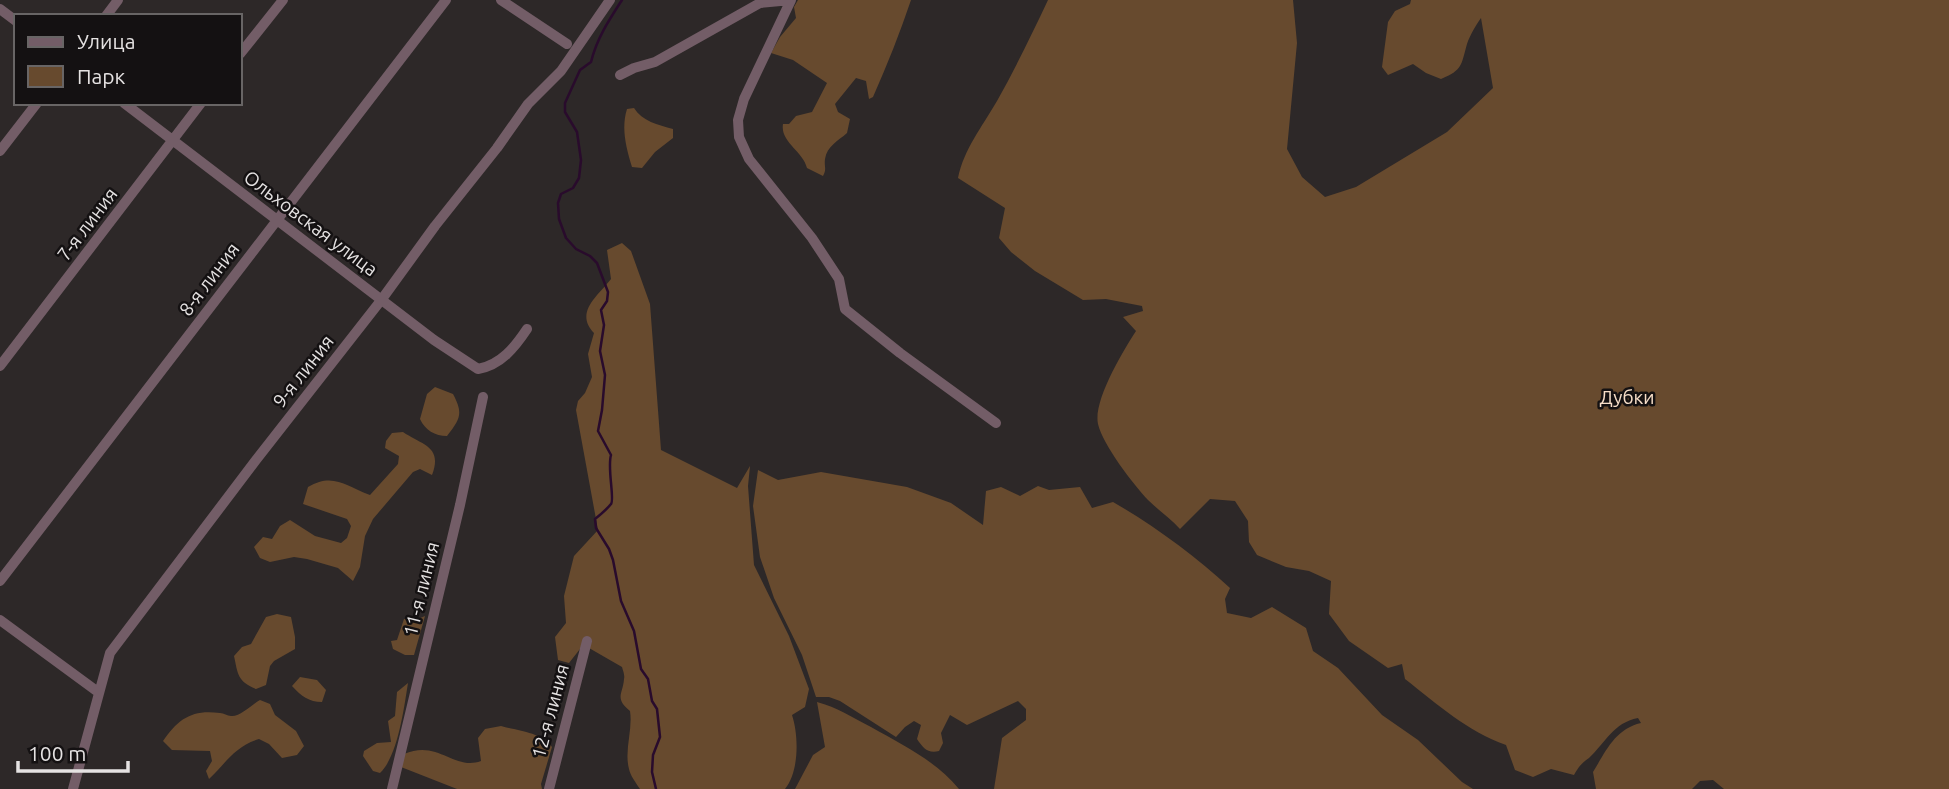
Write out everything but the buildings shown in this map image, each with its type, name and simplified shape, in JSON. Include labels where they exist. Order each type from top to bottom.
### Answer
[{"type":"street","points":[[242,51],[283,0]]},
{"type":"street","name":"8-я линия","points":[[0,580],[446,0]]},
{"type":"street","points":[[501,0],[568,44]]},
{"type":"street","name":"9-я линия","points":[[73,789],[97,692],[110,653],[528,104],[561,71],[610,0]]},
{"type":"street","points":[[620,75],[655,62],[760,3],[791,0]]},
{"type":"street","points":[[791,0],[744,99],[738,120],[739,137],[749,159],[812,238],[839,279],[845,309],[996,423]]},
{"type":"street","points":[[0,151],[35,105]]},
{"type":"street","name":"Ольховская улица","points":[[127,105],[433,340],[478,369],[487,368],[504,358],[527,329]]},
{"type":"street","name":"7-я линия","points":[[0,366],[199,105]]},
{"type":"street","name":"11-я линия","points":[[392,789],[483,397]]},
{"type":"street","points":[[0,620],[97,692]]},
{"type":"street","name":"12-я линия","points":[[549,789],[587,641]]},
{"type":"green space","points":[[798,0],[911,0],[873,97],[869,99],[866,81],[856,78],[835,104],[838,112],[850,119],[847,133],[833,144],[826,154],[823,176],[807,168],[785,136],[783,124],[789,124],[796,116],[812,112],[827,83],[793,60],[771,53],[796,18],[794,7]]},
{"type":"green space","name":"Дубки","points":[[1048,0],[1293,0],[1297,43],[1287,149],[1302,177],[1325,197],[1356,187],[1447,132],[1493,88],[1481,18],[1470,37],[1462,62],[1454,73],[1441,79],[1413,64],[1388,75],[1382,67],[1388,22],[1395,11],[1410,4],[1411,0],[1949,0],[1949,789],[1724,789],[1713,780],[1700,781],[1692,789],[1596,789],[1593,772],[1618,736],[1624,730],[1641,723],[1638,718],[1622,724],[1610,734],[1574,775],[1551,769],[1533,777],[1515,770],[1506,745],[1466,725],[1405,679],[1402,664],[1388,668],[1349,641],[1329,614],[1331,581],[1309,571],[1286,567],[1257,555],[1249,542],[1248,521],[1235,501],[1210,499],[1180,529],[1148,500],[1135,484],[1112,453],[1098,424],[1104,390],[1136,331],[1123,317],[1143,311],[1142,306],[1106,299],[1083,300],[1035,271],[1011,252],[999,238],[1005,208],[958,178],[969,148],[1004,89]]},
{"type":"green space","points":[[634,108],[646,119],[673,129],[673,138],[655,152],[642,168],[632,167],[625,138],[627,109]]},
{"type":"green space","points":[[622,243],[631,251],[650,304],[661,450],[737,488],[750,466],[748,486],[754,565],[789,636],[809,689],[805,707],[792,715],[796,733],[796,754],[793,773],[785,789],[640,789],[631,774],[628,762],[631,718],[630,711],[621,699],[624,678],[622,667],[589,648],[580,649],[569,663],[558,660],[555,637],[566,623],[564,596],[574,556],[598,530],[576,410],[578,401],[592,377],[588,354],[594,333],[588,325],[587,311],[611,279],[607,250]]},
{"type":"green space","points":[[435,387],[453,394],[458,406],[458,420],[447,436],[431,432],[420,419],[427,394]]},
{"type":"green space","points":[[403,432],[433,452],[435,465],[432,475],[420,469],[413,472],[373,519],[365,536],[360,567],[353,581],[338,568],[307,559],[294,557],[270,562],[260,558],[254,547],[263,537],[272,539],[280,526],[290,520],[315,536],[341,543],[347,538],[351,526],[347,519],[303,504],[308,487],[332,481],[370,495],[398,464],[399,456],[385,448],[386,441],[392,433]]},
{"type":"green space","points":[[758,470],[778,480],[821,472],[907,487],[951,503],[983,525],[986,491],[1001,487],[1020,496],[1038,486],[1049,490],[1080,487],[1092,508],[1113,502],[1159,531],[1217,576],[1230,588],[1225,599],[1227,613],[1251,618],[1272,607],[1306,628],[1313,651],[1338,668],[1382,715],[1418,740],[1473,789],[994,789],[1002,738],[1026,720],[1026,709],[1018,701],[967,725],[950,715],[941,733],[943,743],[939,751],[932,752],[924,748],[917,739],[921,725],[914,721],[896,737],[840,701],[829,697],[816,697],[802,655],[774,598],[760,557],[753,506]]},
{"type":"green space","points":[[277,614],[291,617],[295,649],[274,661],[270,666],[266,685],[256,689],[239,676],[234,656],[242,647],[251,644],[266,617]]},
{"type":"green space","points":[[425,616],[414,655],[405,655],[393,649],[391,641],[397,640],[404,619]]},
{"type":"green space","points":[[300,677],[317,680],[326,690],[322,702],[306,698],[292,686]]},
{"type":"green space","points":[[408,683],[399,731],[391,755],[380,773],[373,771],[363,756],[364,751],[377,743],[391,742],[388,721],[395,716],[397,692]]},
{"type":"green space","points":[[260,700],[270,704],[275,715],[296,731],[304,746],[297,755],[282,758],[269,744],[259,739],[237,751],[209,779],[206,771],[212,761],[210,751],[172,750],[163,741],[180,721],[194,714],[210,712],[234,716]]},
{"type":"green space","points":[[817,702],[845,713],[907,747],[940,770],[959,789],[795,789],[813,755],[825,747]]},
{"type":"green space","points":[[501,726],[536,735],[552,747],[541,784],[542,789],[457,789],[401,767],[404,754],[416,750],[436,752],[462,762],[481,761],[478,738],[485,729]]},
{"type":"waterway","points":[[622,0],[600,37],[591,62],[580,70],[565,103],[565,112],[577,132],[581,160],[579,178],[573,188],[561,194],[558,203],[559,219],[566,238],[576,249],[597,263],[608,292],[607,301],[601,310],[604,325],[600,351],[605,375],[598,431],[611,455],[612,501],[595,519],[596,528],[613,560],[621,601],[634,631],[641,669],[648,679],[652,701],[657,709],[660,737],[653,755],[652,772],[656,789]]}]
